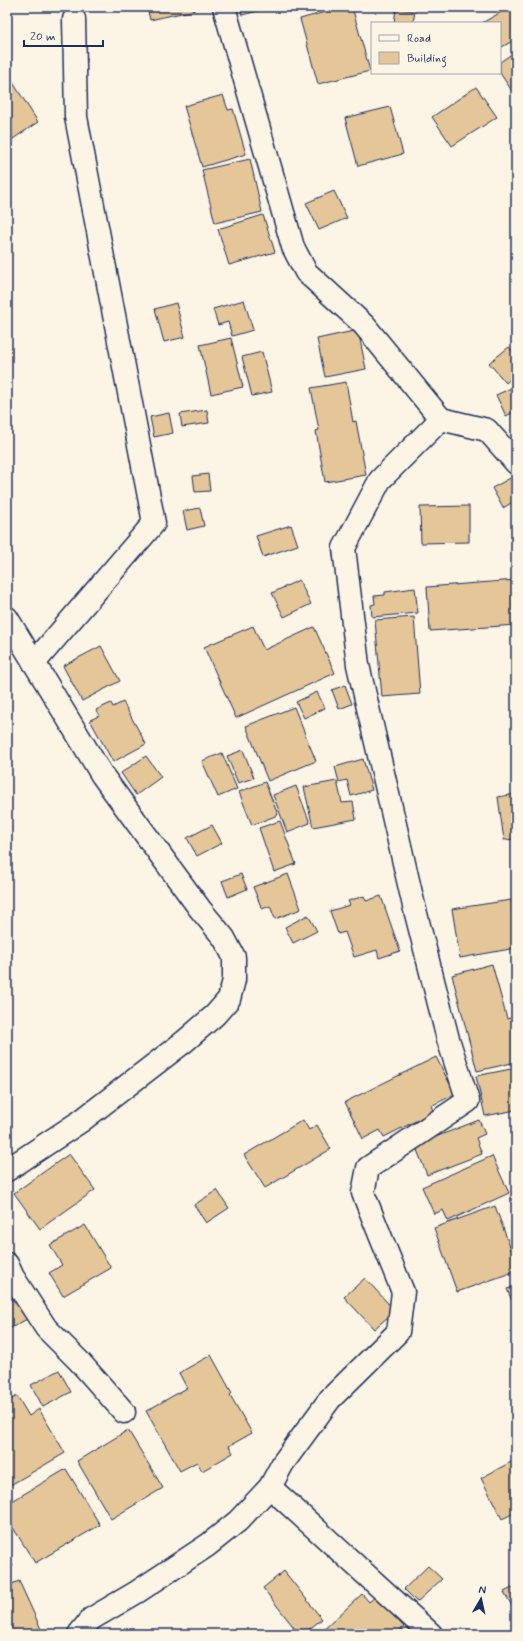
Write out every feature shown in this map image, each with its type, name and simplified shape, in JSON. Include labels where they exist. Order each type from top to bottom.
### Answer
[{"type":"street","points":[[224,7],[293,246],[306,272],[364,325],[441,419],[486,430],[516,463]]},
{"type":"street","points":[[34,663],[154,524],[76,117],[74,19]]},
{"type":"street","points":[[79,1634],[92,1619],[137,1592],[208,1545],[238,1521],[270,1487],[283,1463],[330,1399],[398,1332],[403,1292],[364,1193],[368,1168],[468,1101],[448,1039],[414,906],[358,665],[344,548],[380,480],[441,419]]},
{"type":"street","points":[[7,618],[102,775],[200,909],[224,938],[234,957],[234,980],[229,999],[215,1015],[185,1041],[81,1121],[7,1170]]},
{"type":"street","points":[[7,1264],[12,1277],[46,1328],[79,1361],[124,1412]]},
{"type":"street","points":[[270,1487],[432,1634]]},
{"type":"building","points":[[147,7],[194,7],[195,10],[150,20]]},
{"type":"building","points":[[240,7],[274,7],[242,15]]},
{"type":"building","points":[[343,7],[352,7],[370,71],[318,84],[300,19]]},
{"type":"building","points":[[510,7],[516,7],[516,39],[501,47],[501,22],[484,22]]},
{"type":"building","points":[[396,9],[415,11],[413,22],[394,22]]},
{"type":"building","points":[[516,51],[516,97],[501,74],[501,61]]},
{"type":"building","points":[[12,81],[38,122],[7,143],[7,84]]},
{"type":"building","points":[[476,87],[497,117],[452,146],[432,117]]},
{"type":"building","points":[[223,95],[228,110],[233,109],[246,154],[202,167],[184,106]]},
{"type":"building","points":[[390,107],[403,154],[358,166],[345,118]]},
{"type":"building","points":[[250,159],[262,212],[215,223],[202,170]]},
{"type":"building","points":[[334,191],[347,218],[319,230],[306,203]]},
{"type":"building","points":[[263,215],[275,252],[229,265],[218,229]]},
{"type":"building","points":[[244,300],[253,330],[232,336],[228,322],[218,325],[213,309]]},
{"type":"building","points":[[176,303],[185,337],[164,342],[155,309]]},
{"type":"building","points":[[358,330],[366,369],[325,377],[317,339]]},
{"type":"building","points":[[231,338],[243,387],[211,394],[200,345]]},
{"type":"building","points":[[509,347],[516,355],[516,374],[506,383],[489,363]]},
{"type":"building","points":[[262,352],[272,392],[252,396],[242,357]]},
{"type":"building","points":[[346,382],[353,422],[356,421],[366,475],[325,482],[316,431],[319,430],[311,388]]},
{"type":"building","points":[[516,386],[516,416],[514,412],[506,416],[496,395]]},
{"type":"building","points":[[207,410],[209,423],[182,427],[180,414]]},
{"type":"building","points":[[169,413],[173,433],[154,437],[150,417]]},
{"type":"building","points":[[208,474],[210,491],[195,492],[193,476]]},
{"type":"building","points":[[516,475],[516,500],[503,508],[492,488]]},
{"type":"building","points":[[469,506],[469,542],[421,543],[420,507]]},
{"type":"building","points":[[200,508],[204,526],[187,530],[183,511]]},
{"type":"building","points":[[291,525],[298,545],[263,557],[256,536]]},
{"type":"building","points":[[299,580],[311,604],[284,617],[272,593]]},
{"type":"building","points":[[516,580],[516,625],[430,631],[427,587]]},
{"type":"building","points":[[415,588],[418,613],[372,617],[371,605],[375,604],[374,596],[385,595],[385,592]]},
{"type":"building","points":[[414,617],[420,694],[382,697],[375,620]]},
{"type":"building","points":[[253,626],[264,650],[314,627],[335,673],[236,718],[204,647]]},
{"type":"building","points":[[101,646],[120,681],[82,701],[63,666]]},
{"type":"building","points":[[345,685],[352,704],[339,709],[332,690]]},
{"type":"building","points":[[317,692],[325,708],[304,718],[296,702]]},
{"type":"building","points":[[123,702],[146,744],[113,762],[90,720],[99,716],[96,710],[111,703],[113,707]]},
{"type":"building","points":[[294,707],[316,761],[268,781],[246,726]]},
{"type":"building","points":[[243,750],[254,778],[238,783],[227,756]]},
{"type":"building","points":[[222,753],[237,789],[218,797],[202,761]]},
{"type":"building","points":[[146,756],[161,777],[136,795],[121,773]]},
{"type":"building","points":[[363,759],[372,790],[351,796],[347,780],[339,782],[335,767]]},
{"type":"building","points":[[337,781],[342,803],[353,802],[356,819],[313,827],[304,787]]},
{"type":"building","points":[[265,782],[278,815],[252,825],[239,792]]},
{"type":"building","points":[[296,786],[310,823],[287,832],[273,795]]},
{"type":"building","points":[[516,794],[516,839],[504,840],[498,797]]},
{"type":"building","points":[[280,821],[296,864],[274,872],[259,828]]},
{"type":"building","points":[[212,825],[222,843],[197,856],[187,838]]},
{"type":"building","points":[[241,874],[247,889],[228,897],[222,881]]},
{"type":"building","points":[[288,874],[301,909],[275,919],[270,906],[262,909],[253,887]]},
{"type":"building","points":[[364,896],[366,901],[381,896],[400,951],[379,958],[377,950],[354,957],[345,932],[338,934],[330,911],[350,905],[348,901]]},
{"type":"building","points":[[511,900],[516,926],[516,948],[460,958],[452,909]]},
{"type":"building","points":[[308,915],[317,931],[293,943],[285,927]]},
{"type":"building","points":[[492,964],[507,1019],[516,1016],[516,1062],[477,1071],[452,975]]},
{"type":"building","points":[[436,1057],[455,1094],[431,1106],[434,1112],[384,1137],[380,1130],[363,1139],[345,1102]]},
{"type":"building","points":[[516,1068],[516,1110],[485,1116],[476,1076]]},
{"type":"building","points":[[303,1120],[309,1130],[317,1125],[331,1149],[265,1188],[244,1155]]},
{"type":"building","points":[[479,1120],[485,1134],[476,1138],[482,1154],[427,1175],[415,1145]]},
{"type":"building","points":[[69,1154],[95,1190],[40,1229],[14,1193]]},
{"type":"building","points":[[492,1156],[509,1193],[448,1221],[443,1210],[434,1214],[422,1187]]},
{"type":"building","points":[[217,1190],[229,1208],[206,1223],[194,1205]]},
{"type":"building","points":[[495,1206],[516,1263],[516,1271],[457,1292],[434,1228]]},
{"type":"building","points":[[85,1225],[111,1268],[63,1296],[49,1273],[62,1265],[50,1245]]},
{"type":"building","points":[[365,1278],[395,1311],[374,1329],[344,1297]]},
{"type":"building","points":[[516,1286],[516,1311],[507,1289]]},
{"type":"building","points":[[17,1298],[29,1318],[7,1330],[7,1303]]},
{"type":"building","points":[[211,1355],[232,1393],[230,1395],[252,1433],[229,1446],[233,1453],[202,1471],[197,1462],[180,1471],[146,1411],[187,1388],[179,1373]]},
{"type":"building","points":[[59,1370],[71,1392],[43,1407],[31,1385]]},
{"type":"building","points":[[17,1396],[29,1416],[39,1409],[65,1453],[7,1487],[7,1402]]},
{"type":"building","points":[[128,1430],[163,1488],[111,1519],[77,1461]]},
{"type":"building","points":[[511,1462],[516,1471],[516,1512],[502,1519],[481,1478]]},
{"type":"building","points":[[66,1469],[100,1525],[35,1563],[7,1518],[7,1504]]},
{"type":"building","points":[[7,1555],[13,1566],[7,1569]]},
{"type":"building","points":[[428,1566],[442,1579],[417,1602],[404,1589]]},
{"type":"building","points":[[284,1571],[322,1619],[303,1634],[299,1634],[263,1588]]},
{"type":"building","points":[[19,1581],[41,1629],[31,1634],[7,1634],[7,1586]]},
{"type":"building","points":[[516,1586],[516,1603],[512,1606],[504,1592]]},
{"type":"building","points":[[362,1594],[369,1602],[376,1596],[404,1627],[396,1634],[319,1634]]}]
